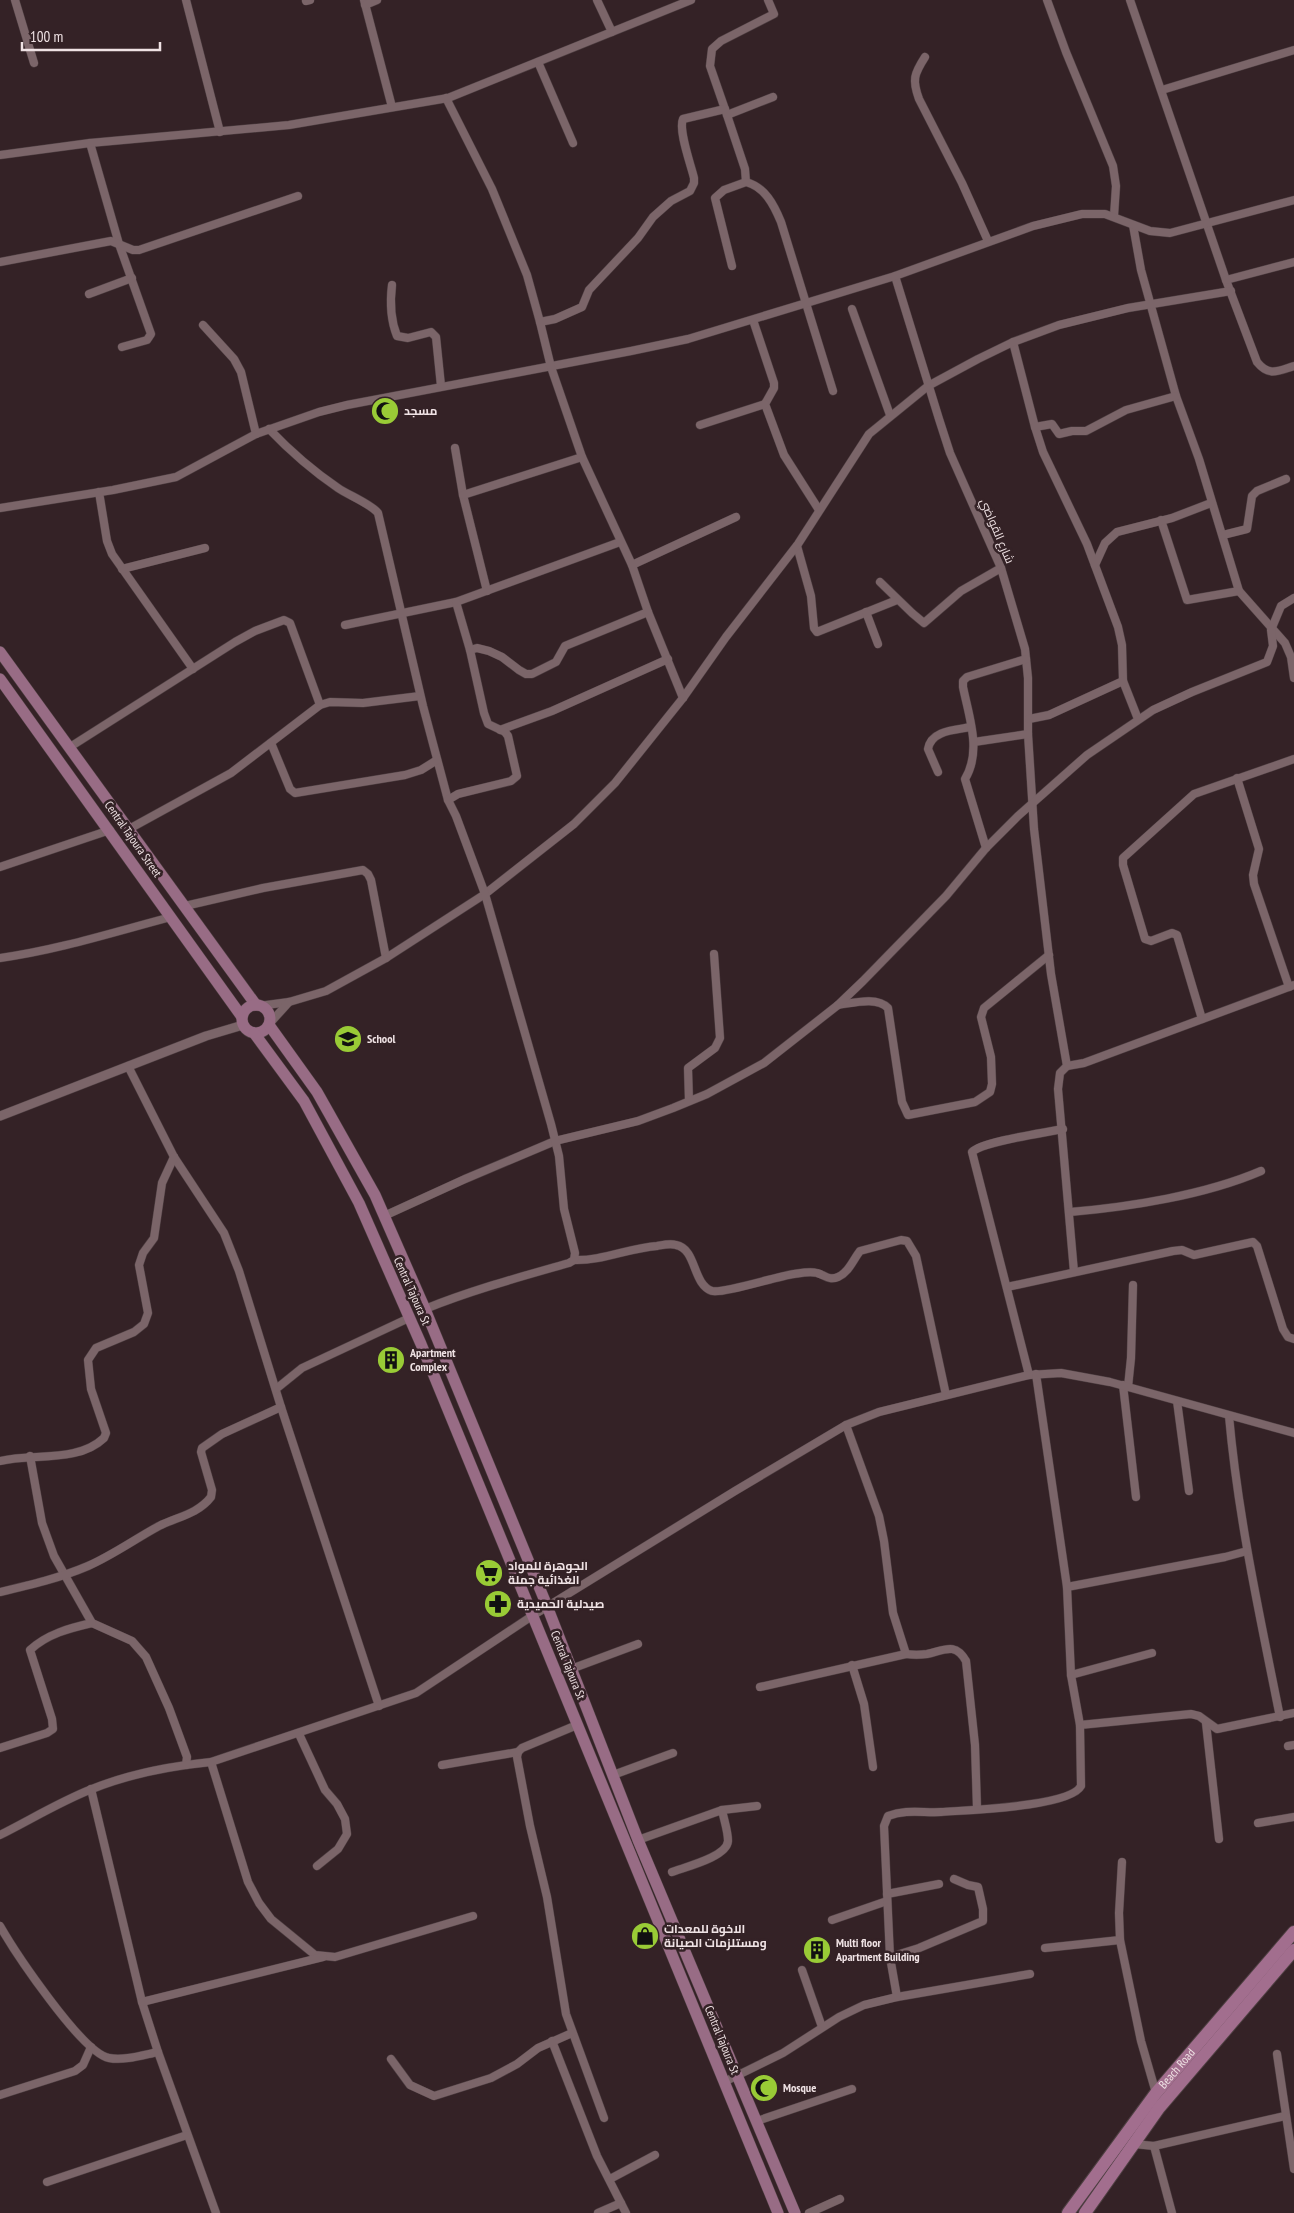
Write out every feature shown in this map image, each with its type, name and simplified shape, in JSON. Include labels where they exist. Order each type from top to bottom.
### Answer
[{"type":"highway","name":"Beach Road","points":[[1068,2213],[1156,2093],[1294,1932]]},
{"type":"highway","name":"Beach Road","points":[[1085,2213],[1159,2108],[1294,1950]]},
{"type":"main road","points":[[0,652],[258,1005],[268,1012],[269,1024],[317,1092],[375,1195],[425,1309],[547,1606],[638,1840],[795,2213]]},
{"type":"main road","name":"Central Tajoura Street","points":[[0,679],[110,830],[242,1021]]},
{"type":"main road","points":[[258,1005],[247,1008],[242,1021],[247,1031],[254,1034],[263,1032],[269,1024]]},
{"type":"main road","name":"Central Tajoura St","points":[[254,1034],[304,1101],[359,1203],[409,1318],[578,1725],[778,2213]]},
{"type":"street","points":[[15,0],[34,63]]},
{"type":"street","points":[[186,0],[220,132]]},
{"type":"street","points":[[376,0],[364,3],[392,108]]},
{"type":"street","points":[[597,0],[612,32]]},
{"type":"street","points":[[0,155],[90,143],[289,125],[446,98],[691,0]]},
{"type":"street","points":[[746,182],[745,169],[710,66],[712,49],[721,41],[774,14],[768,0]]},
{"type":"street","points":[[1048,0],[1066,52],[1113,166],[1116,186],[1114,216]]},
{"type":"street","points":[[1130,0],[1226,280],[1257,362],[1262,368],[1270,372],[1294,366]]},
{"type":"street","points":[[1162,90],[1294,50]]},
{"type":"street","points":[[925,57],[914,78],[916,92],[976,211],[988,241]]},
{"type":"street","points":[[538,62],[573,143]]},
{"type":"street","points":[[540,322],[555,319],[582,307],[589,290],[638,238],[653,217],[671,201],[690,192],[694,178],[681,123],[687,117],[726,112],[773,97]]},
{"type":"street","points":[[446,98],[492,189],[527,275],[552,366],[582,457],[632,565],[648,612],[683,698]]},
{"type":"street","points":[[90,143],[119,244],[151,334],[148,340],[122,348]]},
{"type":"street","points":[[732,266],[715,198],[724,190],[746,182],[762,190],[777,212],[833,391]]},
{"type":"street","points":[[0,262],[111,241],[138,250],[298,196]]},
{"type":"street","points":[[0,508],[176,477],[256,434],[347,405],[688,339],[895,276],[1033,226],[1082,214],[1095,212],[1114,216],[1150,231],[1170,233],[1294,200]]},
{"type":"street","points":[[1133,225],[1141,270],[1176,396],[1199,459],[1239,591],[1289,650],[1294,678]]},
{"type":"street","points":[[1226,280],[1294,262]]},
{"type":"street","name":"شارع القواضي","points":[[895,276],[950,453],[1001,568],[1026,659],[1032,804],[1048,955],[1067,1066]]},
{"type":"street","points":[[89,294],[132,278]]},
{"type":"street","points":[[392,285],[391,303],[394,329],[397,336],[408,338],[431,332],[436,337],[440,386]]},
{"type":"street","points":[[258,1005],[289,1002],[334,987],[386,958],[485,894],[574,824],[615,783],[683,698],[726,637],[797,546],[861,444],[890,415],[928,386],[978,358],[1013,342],[1059,325],[1092,316],[1231,291]]},
{"type":"street","points":[[852,309],[890,415]]},
{"type":"street","points":[[700,426],[765,404],[774,388],[753,320]]},
{"type":"street","points":[[203,325],[234,359],[241,372],[256,434]]},
{"type":"street","points":[[1013,342],[1035,427],[1051,470],[1078,524],[1121,637],[1123,681],[1138,719]]},
{"type":"street","points":[[1035,427],[1052,424],[1058,434],[1072,431],[1086,432],[1126,410],[1176,396]]},
{"type":"street","points":[[765,404],[784,455],[819,510]]},
{"type":"street","points":[[269,429],[309,467],[344,492],[376,510],[420,696],[448,800],[485,894],[556,1142],[564,1209],[575,1254],[574,1260]]},
{"type":"street","points":[[455,448],[463,495],[487,591]]},
{"type":"street","points":[[463,495],[582,457]]},
{"type":"street","points":[[1223,534],[1247,529],[1252,496],[1257,491],[1286,479]]},
{"type":"street","points":[[99,492],[107,541],[122,569],[194,669]]},
{"type":"street","points":[[1095,566],[1105,543],[1112,535],[1127,528],[1161,520],[1211,502]]},
{"type":"street","points":[[632,565],[736,517]]},
{"type":"street","points":[[1161,520],[1187,600],[1239,591]]},
{"type":"street","points":[[345,625],[456,602],[620,542]]},
{"type":"street","points":[[797,546],[811,596],[815,630],[819,632],[897,600]]},
{"type":"street","points":[[122,569],[205,548]]},
{"type":"street","points":[[880,582],[921,621],[926,622],[960,591],[1001,568]]},
{"type":"street","points":[[384,1216],[465,1179],[556,1142],[638,1121],[707,1094],[764,1063],[838,1005],[903,942],[946,896],[986,848],[1032,804],[1087,756],[1138,719],[1192,692],[1266,662],[1273,646],[1272,630],[1281,606],[1294,598]]},
{"type":"street","points":[[448,800],[458,794],[515,779],[517,776],[508,736],[505,732],[488,724],[484,713],[470,650],[456,602]]},
{"type":"street","points":[[470,650],[484,649],[502,657],[526,674],[532,674],[556,662],[565,646],[648,612]]},
{"type":"street","points":[[866,612],[878,644]]},
{"type":"street","points":[[70,746],[255,631],[287,620],[290,622],[320,705]]},
{"type":"street","points":[[500,730],[552,711],[668,658]]},
{"type":"street","points":[[986,848],[965,779],[973,762],[974,742],[962,687],[963,680],[967,677],[1026,659]]},
{"type":"street","points":[[1029,719],[1049,715],[1123,681]]},
{"type":"street","points":[[129,829],[231,773],[320,705],[330,702],[363,703],[420,696]]},
{"type":"street","points":[[938,772],[928,749],[931,740],[935,736],[972,726]]},
{"type":"street","points":[[974,742],[1028,734]]},
{"type":"street","points":[[271,744],[290,789],[296,793],[406,774],[420,770],[437,760]]},
{"type":"street","points":[[1202,1019],[1177,934],[1172,933],[1151,941],[1145,939],[1122,865],[1123,858],[1187,798],[1201,790],[1294,759]]},
{"type":"street","points":[[1074,1272],[1058,1078],[1062,1068],[1084,1062],[1291,986],[1254,884],[1258,844],[1237,778]]},
{"type":"street","points":[[0,867],[110,830]]},
{"type":"street","points":[[185,906],[263,888],[363,870],[371,880],[386,958]]},
{"type":"street","points":[[0,958],[22,955],[170,917]]},
{"type":"street","points":[[689,1101],[688,1068],[715,1048],[720,1038],[714,954]]},
{"type":"street","points":[[838,1005],[872,1002],[884,1004],[888,1008],[902,1102],[908,1115],[975,1102],[990,1092],[992,1084],[991,1057],[981,1017],[984,1008],[1048,955]]},
{"type":"street","points":[[269,1024],[289,1002]]},
{"type":"street","points":[[0,1116],[242,1021]]},
{"type":"street","points":[[128,1066],[174,1157],[224,1232],[239,1271],[281,1407],[379,1706]]},
{"type":"street","points":[[897,1996],[890,1957],[887,1897],[884,1826],[888,1816],[901,1811],[940,1812],[1009,1807],[1048,1801],[1068,1796],[1078,1791],[1082,1780],[1080,1725],[1071,1675],[1067,1587],[1032,1374],[972,1152],[977,1148],[1002,1141],[1063,1129]]},
{"type":"street","points":[[0,1461],[30,1456],[66,1456],[88,1448],[104,1438],[106,1433],[91,1389],[88,1360],[96,1348],[134,1332],[144,1324],[148,1313],[139,1265],[143,1253],[154,1238],[162,1183],[174,1157]]},
{"type":"street","points":[[1070,1212],[1156,1200],[1236,1182],[1261,1171]]},
{"type":"street","points":[[425,1309],[477,1289],[500,1284],[574,1260],[591,1259],[650,1246],[678,1245],[683,1248],[692,1260],[705,1286],[711,1291],[718,1292],[755,1282],[808,1272],[818,1273],[830,1279],[837,1278],[848,1269],[860,1251],[901,1240],[907,1241],[916,1256],[946,1395]]},
{"type":"street","points":[[1007,1287],[1173,1251],[1182,1250],[1194,1255],[1253,1242],[1257,1246],[1283,1329],[1288,1337],[1294,1339]]},
{"type":"street","points":[[1133,1285],[1131,1358],[1126,1386],[1136,1496]]},
{"type":"street","points":[[276,1388],[302,1368],[409,1318]]},
{"type":"street","points":[[0,1835],[91,1789],[126,1778],[186,1765],[211,1762],[299,1734],[416,1693],[547,1606],[846,1425],[878,1412],[1032,1374],[1062,1373],[1126,1386],[1294,1433]]},
{"type":"street","points":[[1177,1401],[1189,1492]]},
{"type":"street","points":[[0,1592],[65,1575],[113,1554],[160,1526],[202,1507],[212,1497],[212,1490],[201,1452],[202,1448],[222,1434],[281,1407]]},
{"type":"street","points":[[1229,1416],[1232,1453],[1247,1551],[1280,1717]]},
{"type":"street","points":[[846,1425],[879,1516],[893,1613],[906,1654]]},
{"type":"street","points":[[30,1456],[42,1523],[54,1556],[92,1623],[132,1641],[146,1657],[169,1708],[187,1757],[186,1765]]},
{"type":"street","points":[[1067,1587],[1225,1557],[1247,1551]]},
{"type":"street","points":[[0,1748],[47,1733],[53,1729],[52,1719],[30,1650],[39,1642],[69,1629],[92,1623]]},
{"type":"street","points":[[571,1669],[638,1644]]},
{"type":"street","points":[[760,1687],[906,1654],[927,1654],[945,1648],[955,1650],[962,1654],[966,1661],[975,1746],[977,1808]]},
{"type":"street","points":[[1071,1675],[1152,1653]]},
{"type":"street","points":[[852,1665],[864,1704],[873,1767]]},
{"type":"street","points":[[1080,1725],[1191,1714],[1199,1716],[1206,1723],[1217,1729],[1294,1713]]},
{"type":"street","points":[[1206,1723],[1219,1838]]},
{"type":"street","points":[[442,1765],[518,1752],[522,1748],[578,1725]]},
{"type":"street","points":[[299,1734],[325,1790],[337,1804],[345,1819],[347,1834],[338,1849],[318,1866]]},
{"type":"street","points":[[518,1752],[518,1766],[547,1898],[561,1988],[572,2033],[604,2118]]},
{"type":"street","points":[[613,1775],[673,1753]]},
{"type":"street","points":[[211,1762],[248,1882],[259,1903],[271,1919],[315,1955],[335,1957],[473,1916]]},
{"type":"street","points":[[91,1789],[142,2002],[187,2135],[216,2213]]},
{"type":"street","points":[[638,1840],[722,1810],[757,1806]]},
{"type":"street","points":[[672,1872],[718,1855],[726,1848],[728,1841],[722,1810]]},
{"type":"street","points":[[1258,1823],[1294,1817]]},
{"type":"street","points":[[1122,1862],[1119,1914],[1120,1940],[1141,2041],[1156,2093]]},
{"type":"street","points":[[890,1957],[919,1948],[983,1921],[983,1908],[978,1887],[968,1885],[954,1878]]},
{"type":"street","points":[[832,1920],[887,1897],[939,1884]]},
{"type":"street","points":[[0,1926],[17,1955],[53,2004],[91,2047],[107,2058],[158,2052]]},
{"type":"street","points":[[1045,1948],[1120,1940]]},
{"type":"street","points":[[142,2002],[324,1957]]},
{"type":"street","points":[[802,1970],[822,2027]]},
{"type":"street","points":[[724,2082],[783,2053],[822,2027],[864,2005],[897,1996],[1030,1974]]},
{"type":"street","points":[[391,2059],[410,2085],[434,2096],[491,2078],[552,2041],[572,2033]]},
{"type":"street","points":[[552,2041],[597,2156],[626,2213]]},
{"type":"street","points":[[0,2095],[75,2072],[83,2065],[91,2047]]},
{"type":"street","points":[[1277,2054],[1294,2169]]},
{"type":"street","points":[[757,2121],[852,2089]]},
{"type":"street","points":[[1134,2144],[1154,2146],[1286,2116]]},
{"type":"street","points":[[47,2182],[187,2135]]},
{"type":"street","points":[[1154,2146],[1172,2213]]},
{"type":"street","points":[[610,2179],[655,2155]]},
{"type":"street","points":[[809,2213],[840,2199]]},
{"type":"street","points":[[598,2213],[621,2203]]},
{"type":"place","name":"مسجد","points":[[385,411]]},
{"type":"place","name":"School","points":[[348,1039]]},
{"type":"place","name":"Apartment Complex","points":[[391,1360]]},
{"type":"place","name":"الجوهرة للمواد الغذائية جملة","points":[[489,1573]]},
{"type":"place","name":"صيدلية الحميدية","points":[[498,1604]]},
{"type":"place","name":"الاخوة للمعدات ومستلزمات الصيانة","points":[[645,1936]]},
{"type":"place","name":"Multi floor Apartment Building","points":[[817,1950]]},
{"type":"place","name":"Mosque","points":[[764,2088]]}]
